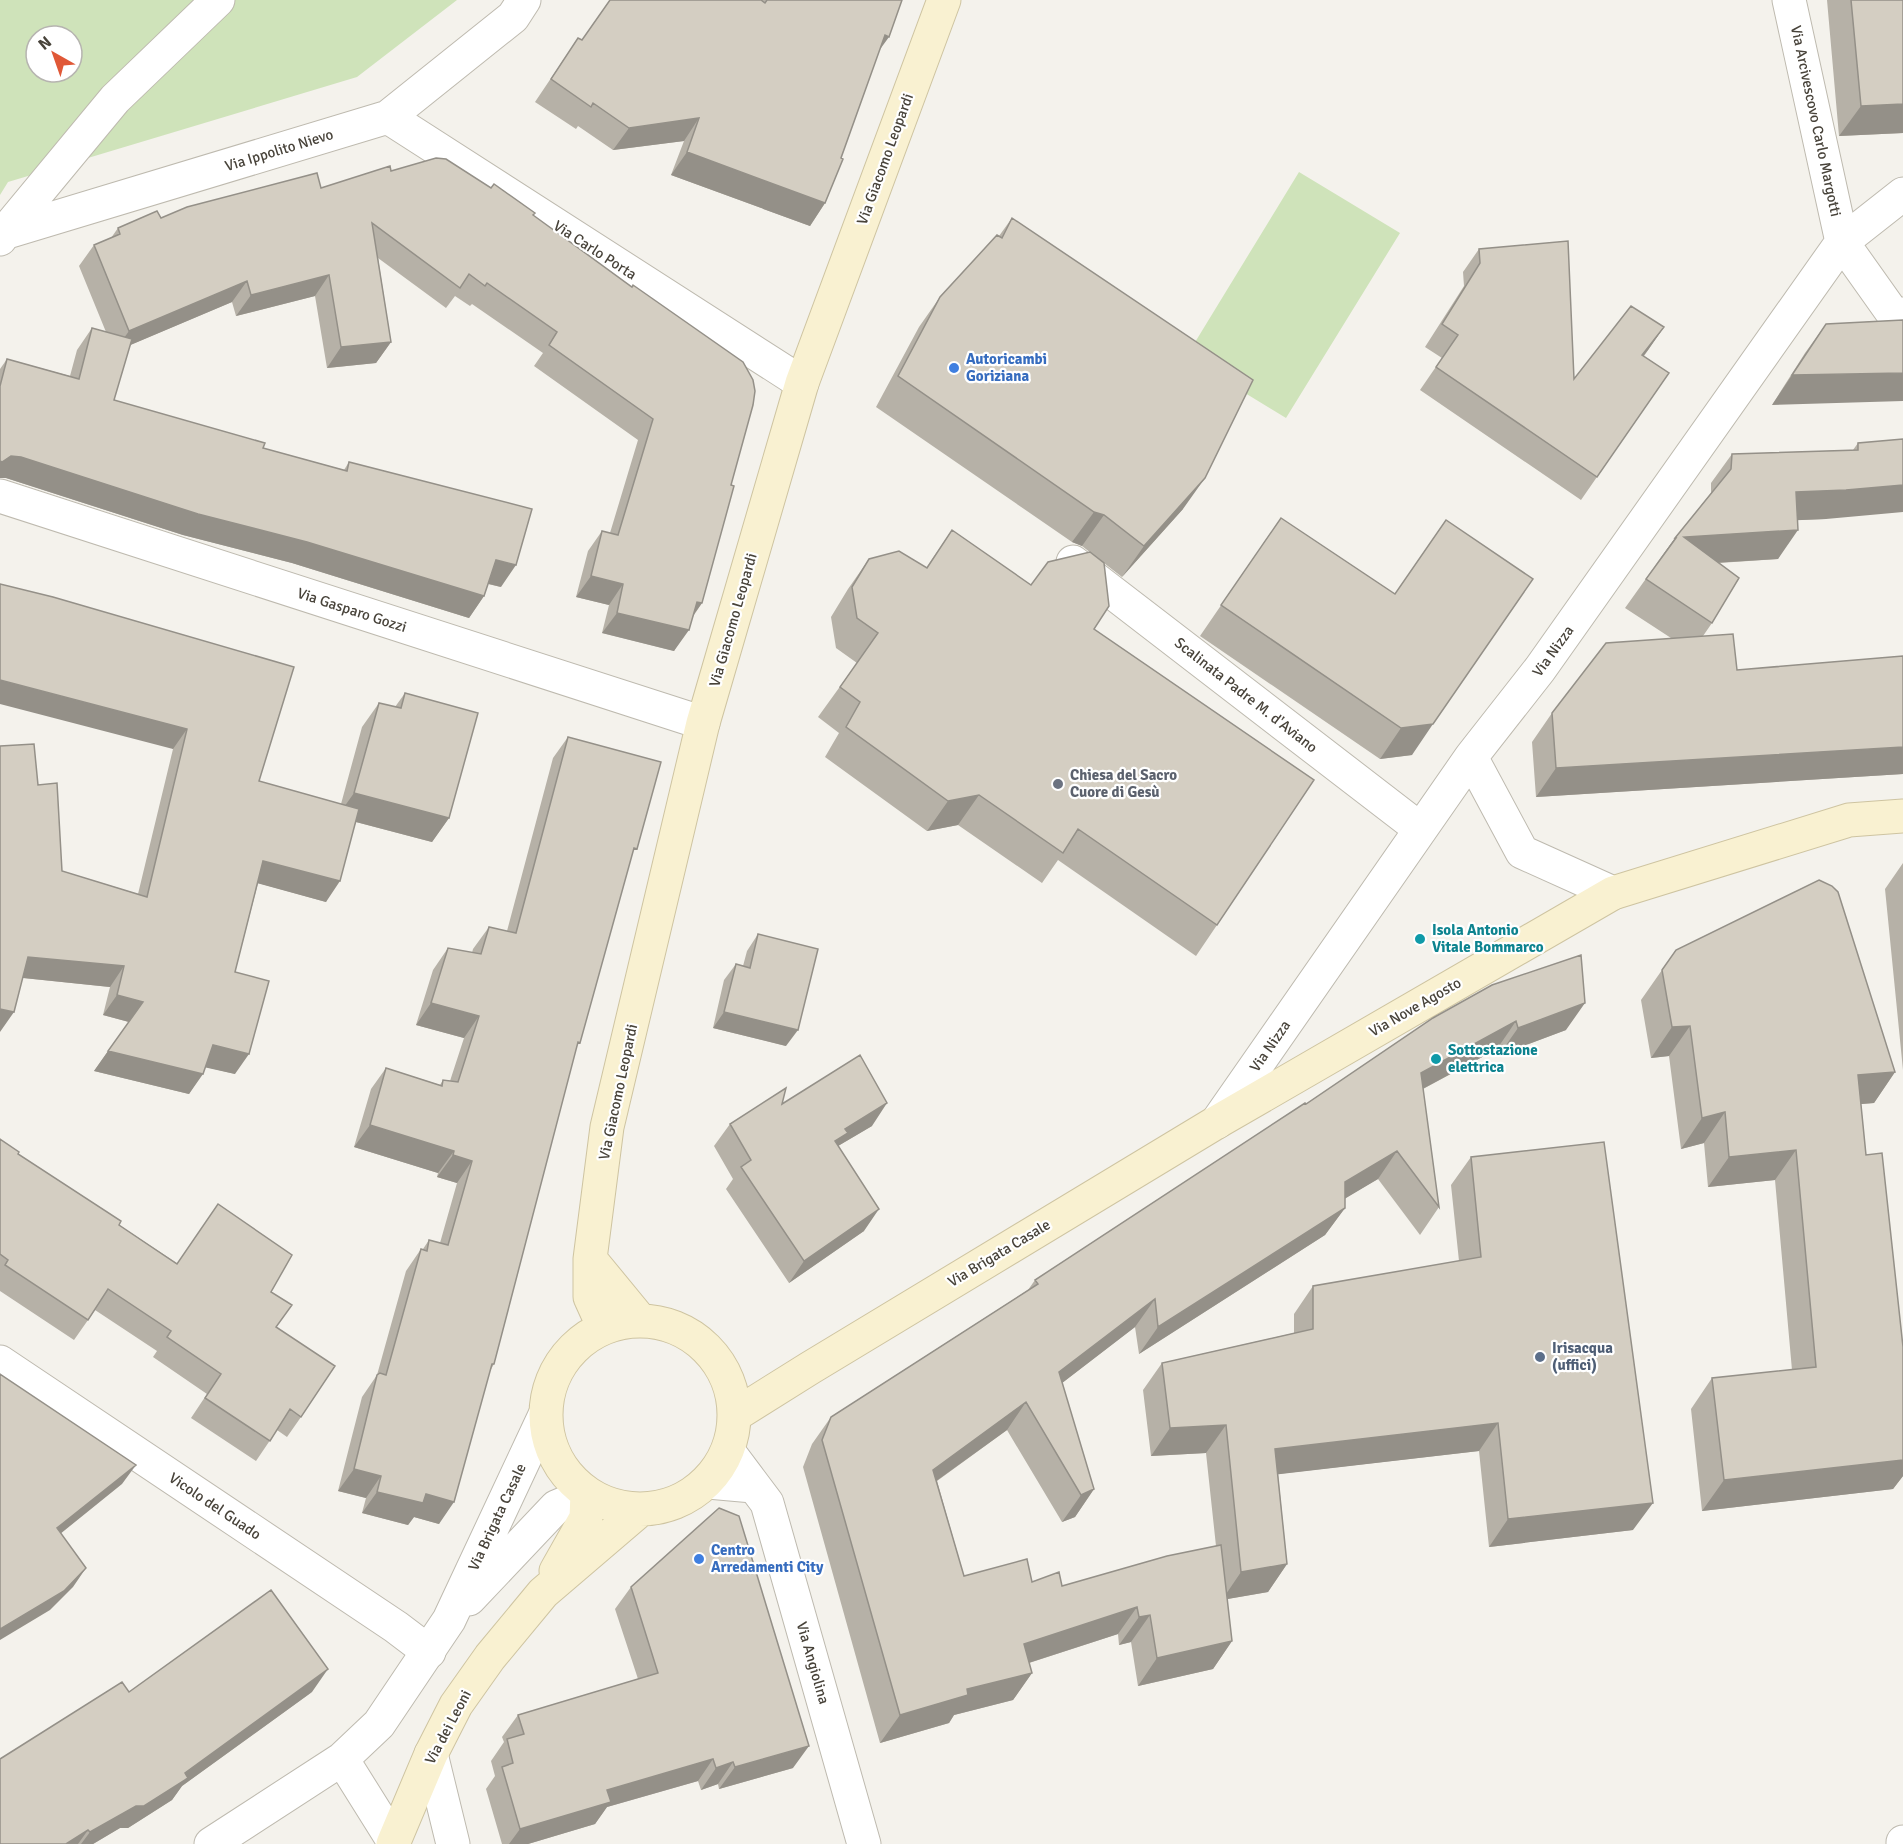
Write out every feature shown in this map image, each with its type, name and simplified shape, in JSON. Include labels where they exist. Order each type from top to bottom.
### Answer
[{"type":"main road","name":"Via Giacomo Leopardi","points":[[604,1328],[590,1297],[590,1259],[607,1126],[703,723],[802,383],[944,0]]},
{"type":"main road","name":"Via Nove Agosto","points":[[1217,1122],[1613,893],[1849,820],[1903,816]]},
{"type":"main road","name":"Via Brigata Casale","points":[[735,1415],[1217,1122]]},
{"type":"main road","points":[[590,1259],[641,1321]]},
{"type":"main road","name":"Via Brigata Casale","points":[[641,1321],[677,1328],[708,1348],[728,1378],[735,1415],[728,1451],[708,1482],[676,1502],[640,1510],[612,1506],[587,1494],[565,1472],[550,1445],[545,1415],[553,1379],[574,1348],[604,1328],[641,1321]]},
{"type":"main road","points":[[728,1378],[781,1386]]},
{"type":"main road","name":"Via dei Leoni","points":[[393,1843],[431,1754],[456,1705],[490,1657],[543,1593],[586,1518],[587,1494]]},
{"type":"main road","name":"Via dei Leoni","points":[[543,1593],[640,1510]]},
{"type":"street","points":[[2,236],[115,99],[218,0]]},
{"type":"street","name":"Via Ippolito Nievo","points":[[2,236],[388,117],[513,17],[524,0]]},
{"type":"street","name":"Via Arcivescovo Carlo Margotti","points":[[1789,0],[1842,242]]},
{"type":"street","name":"Via Carlo Porta","points":[[388,117],[802,383]]},
{"type":"street","name":"Via Nizza","points":[[1217,1122],[1471,757],[1540,669],[1842,242],[1903,194]]},
{"type":"street","points":[[1842,242],[1893,314],[1903,314]]},
{"type":"street","name":"Via Gasparo Gozzi","points":[[0,496],[703,723]]},
{"type":"street","name":"Scalinata Padre M. d'Aviano","points":[[1071,561],[1420,830]]},
{"type":"street","points":[[1471,757],[1522,852],[1613,893]]},
{"type":"street","name":"Vicolo del Guado","points":[[0,1362],[386,1620],[429,1652]]},
{"type":"street","name":"Via Brigata Casale","points":[[211,1844],[342,1759],[379,1724],[449,1620],[545,1415]]},
{"type":"street","name":"Via Angiolina","points":[[728,1451],[767,1503],[864,1844]]},
{"type":"street","points":[[708,1482],[753,1486]]},
{"type":"street","name":"Via Brigata Casale","points":[[449,1620],[556,1507],[587,1494]]},
{"type":"street","points":[[431,1754],[453,1844]]},
{"type":"street","points":[[342,1759],[393,1843]]},
{"type":"green space","points":[[0,0],[457,0],[357,77],[8,182],[0,195]]},
{"type":"green space","points":[[1299,172],[1400,233],[1286,418],[1186,357]]},
{"type":"building","points":[[610,0],[761,0],[765,3],[767,0],[902,0],[889,37],[885,35],[841,158],[843,159],[825,203],[687,152],[699,118],[629,128],[593,103],[591,107],[551,79],[578,38],[582,40]]},
{"type":"building","points":[[1851,0],[1903,0],[1903,104],[1861,106]]},
{"type":"building","points":[[436,158],[446,159],[491,188],[494,184],[632,287],[633,285],[743,362],[753,380],[755,391],[753,405],[731,485],[734,486],[702,603],[697,602],[689,630],[617,613],[623,584],[591,576],[602,531],[618,535],[653,419],[549,345],[557,332],[487,283],[485,286],[469,274],[460,288],[372,223],[391,342],[341,347],[329,275],[251,295],[247,281],[129,331],[94,245],[120,234],[118,228],[157,211],[161,218],[187,207],[317,173],[321,188],[390,166],[391,171]]},
{"type":"building","points":[[1012,218],[1253,380],[1205,478],[1144,546],[1104,515],[1094,512],[898,376],[940,297],[997,235],[1002,238]]},
{"type":"building","points":[[1568,241],[1574,379],[1631,306],[1664,327],[1642,355],[1669,373],[1597,477],[1436,367],[1458,335],[1442,324],[1480,263],[1479,249]]},
{"type":"building","points":[[1903,320],[1903,373],[1792,375],[1826,324]]},
{"type":"building","points":[[92,328],[132,339],[114,400],[265,443],[263,448],[347,471],[349,462],[532,509],[516,565],[496,560],[484,596],[307,542],[198,514],[21,457],[11,456],[0,461],[0,386],[7,359],[79,379]]},
{"type":"building","points":[[1903,439],[1903,485],[1796,492],[1798,530],[1684,537],[1739,578],[1712,623],[1646,579],[1675,538],[1731,469],[1732,454],[1858,450],[1858,443]]},
{"type":"building","points":[[1281,518],[1395,594],[1446,520],[1533,579],[1433,724],[1401,728],[1221,605]]},
{"type":"building","name":"Chiesa del Sacro Cuore di Gesù","points":[[952,530],[1031,585],[1048,562],[1090,552],[1104,563],[1109,606],[1094,629],[1314,780],[1217,925],[1078,829],[1063,853],[979,795],[948,801],[846,727],[860,702],[840,687],[878,633],[857,618],[852,587],[869,559],[899,551],[927,568]]},
{"type":"building","points":[[0,584],[53,597],[294,667],[259,781],[359,809],[340,881],[263,861],[235,972],[269,981],[249,1054],[213,1045],[203,1074],[108,1051],[143,1002],[117,995],[124,966],[28,957],[14,1012],[0,1009],[0,746],[34,744],[38,785],[57,783],[62,871],[147,897],[187,729],[0,680]]},
{"type":"building","points":[[1733,634],[1737,670],[1903,656],[1903,747],[1556,768],[1552,713],[1606,643]]},
{"type":"building","points":[[405,693],[478,713],[449,818],[354,793],[379,703],[401,708]]},
{"type":"building","points":[[568,737],[661,762],[637,849],[634,848],[580,1043],[578,1042],[494,1364],[492,1364],[454,1502],[426,1494],[423,1503],[377,1492],[381,1476],[354,1469],[377,1375],[380,1373],[386,1375],[421,1249],[427,1251],[429,1240],[448,1245],[472,1161],[453,1155],[454,1151],[370,1125],[386,1068],[442,1086],[443,1080],[458,1082],[479,1016],[431,1003],[448,948],[481,954],[489,927],[516,933]]},
{"type":"building","points":[[1819,880],[1832,886],[1838,892],[1895,1072],[1858,1075],[1866,1155],[1882,1153],[1903,1347],[1903,1460],[1724,1480],[1712,1378],[1816,1367],[1796,1150],[1729,1157],[1725,1112],[1702,1118],[1690,1026],[1672,1027],[1662,970],[1676,950]]},
{"type":"building","points":[[758,934],[818,949],[798,1030],[724,1012],[736,964],[750,968]]},
{"type":"building","points":[[1581,955],[1585,1003],[1518,1028],[1516,1021],[1421,1073],[1439,1207],[1397,1151],[1345,1182],[1345,1208],[1158,1327],[1155,1299],[1059,1372],[1094,1489],[1081,1495],[1026,1402],[933,1470],[964,1576],[1027,1559],[1032,1582],[1059,1572],[1062,1586],[1167,1556],[1221,1545],[1232,1641],[1157,1658],[1150,1615],[1139,1617],[1137,1607],[1024,1644],[1032,1673],[967,1689],[968,1695],[900,1715],[822,1440],[831,1417],[1038,1284],[1035,1280],[1306,1104],[1433,1018],[1492,985]]},
{"type":"building","points":[[860,1055],[887,1103],[845,1129],[848,1133],[835,1141],[879,1209],[804,1261],[741,1167],[751,1160],[730,1124],[786,1088],[782,1104]]},
{"type":"building","points":[[0,1139],[19,1152],[18,1154],[121,1221],[119,1225],[177,1264],[218,1204],[292,1255],[271,1292],[292,1305],[276,1327],[335,1366],[301,1417],[290,1409],[270,1441],[205,1398],[221,1374],[167,1337],[171,1331],[108,1289],[88,1320],[5,1265],[8,1260],[0,1254]]},
{"type":"building","points":[[1604,1142],[1653,1503],[1508,1519],[1498,1423],[1275,1449],[1287,1564],[1241,1572],[1226,1425],[1170,1428],[1162,1363],[1313,1329],[1313,1286],[1481,1257],[1471,1157]]},
{"type":"building","points":[[0,1374],[136,1465],[57,1528],[86,1568],[64,1591],[0,1629]]},
{"type":"building","points":[[719,1508],[739,1516],[809,1746],[735,1767],[733,1762],[716,1768],[713,1759],[607,1790],[611,1802],[520,1829],[502,1767],[513,1763],[507,1739],[524,1734],[518,1715],[658,1673],[631,1587]]},
{"type":"building","points":[[271,1590],[328,1669],[185,1773],[188,1778],[144,1806],[136,1806],[90,1832],[88,1830],[66,1844],[0,1844],[0,1759],[122,1682],[129,1692]]},
{"type":"place","name":"Autoricambi Goriziana","points":[[954,368]]},
{"type":"place","name":"Chiesa del Sacro Cuore di Gesù","points":[[1058,784]]},
{"type":"place","name":"Isola Antonio Vitale Bommarco","points":[[1420,939]]},
{"type":"place","name":"Sottostazione elettrica","points":[[1436,1059]]},
{"type":"place","name":"Irisacqua (uffici)","points":[[1540,1357]]},
{"type":"place","name":"Centro Arredamenti City","points":[[699,1559]]}]
